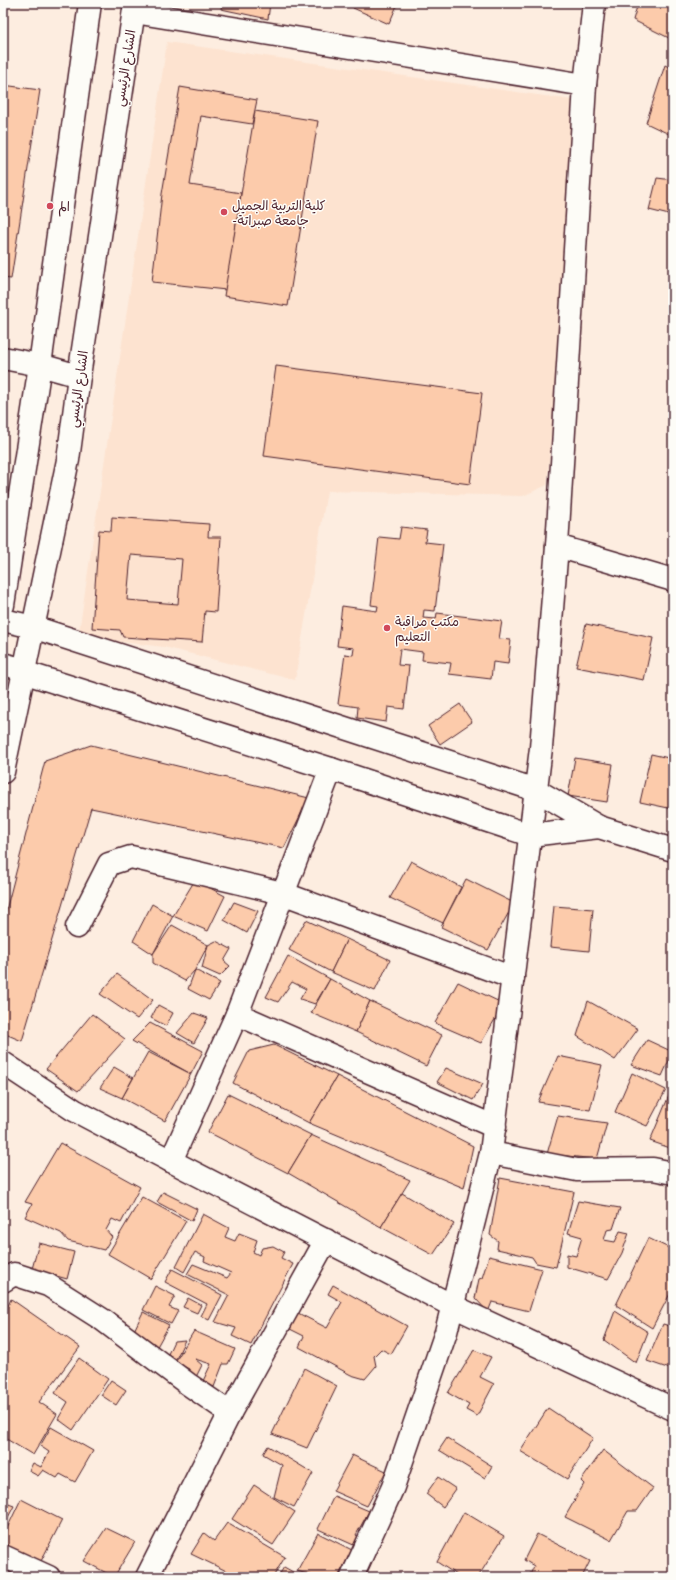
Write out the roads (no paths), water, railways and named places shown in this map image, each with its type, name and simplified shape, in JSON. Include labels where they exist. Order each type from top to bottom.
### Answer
[{"type":"street","points":[[3,605],[40,365],[90,3]]},
{"type":"street","points":[[352,1577],[393,1487],[446,1332],[491,1153],[495,1127],[541,748],[557,546],[585,85],[594,3]]},
{"type":"street","points":[[134,7],[585,85]]},
{"type":"street","name":"الشارع الرئيسي","points":[[3,772],[68,460],[79,376],[134,7]]},
{"type":"street","points":[[3,358],[40,365],[79,376]]},
{"type":"street","points":[[557,546],[673,580]]},
{"type":"street","points":[[3,620],[33,627],[536,790],[599,827],[673,850]]},
{"type":"street","points":[[3,664],[14,667],[23,672],[331,769],[530,836],[599,827]]},
{"type":"street","points":[[171,1161],[237,1014],[282,893],[331,769]]},
{"type":"street","points":[[77,927],[109,864],[131,857],[282,893],[513,978]]},
{"type":"street","points":[[237,1014],[495,1127]]},
{"type":"street","points":[[3,1063],[74,1110],[171,1161],[453,1306],[673,1409]]},
{"type":"street","points":[[491,1153],[576,1170],[653,1169],[673,1173]]},
{"type":"street","points":[[147,1577],[230,1413],[326,1240]]},
{"type":"street","points":[[3,1281],[14,1274],[48,1285],[103,1320],[181,1379],[230,1413]]},
{"type":"street","points":[[3,1556],[49,1577]]},
{"type":"place","name":"الم","points":[[50,206]]},
{"type":"place","name":"كلية التربية الجميل -جامعة صبراتة","points":[[224,212]]},
{"type":"place","name":"مكتب مراقبة التعليم","points":[[387,628]]}]
